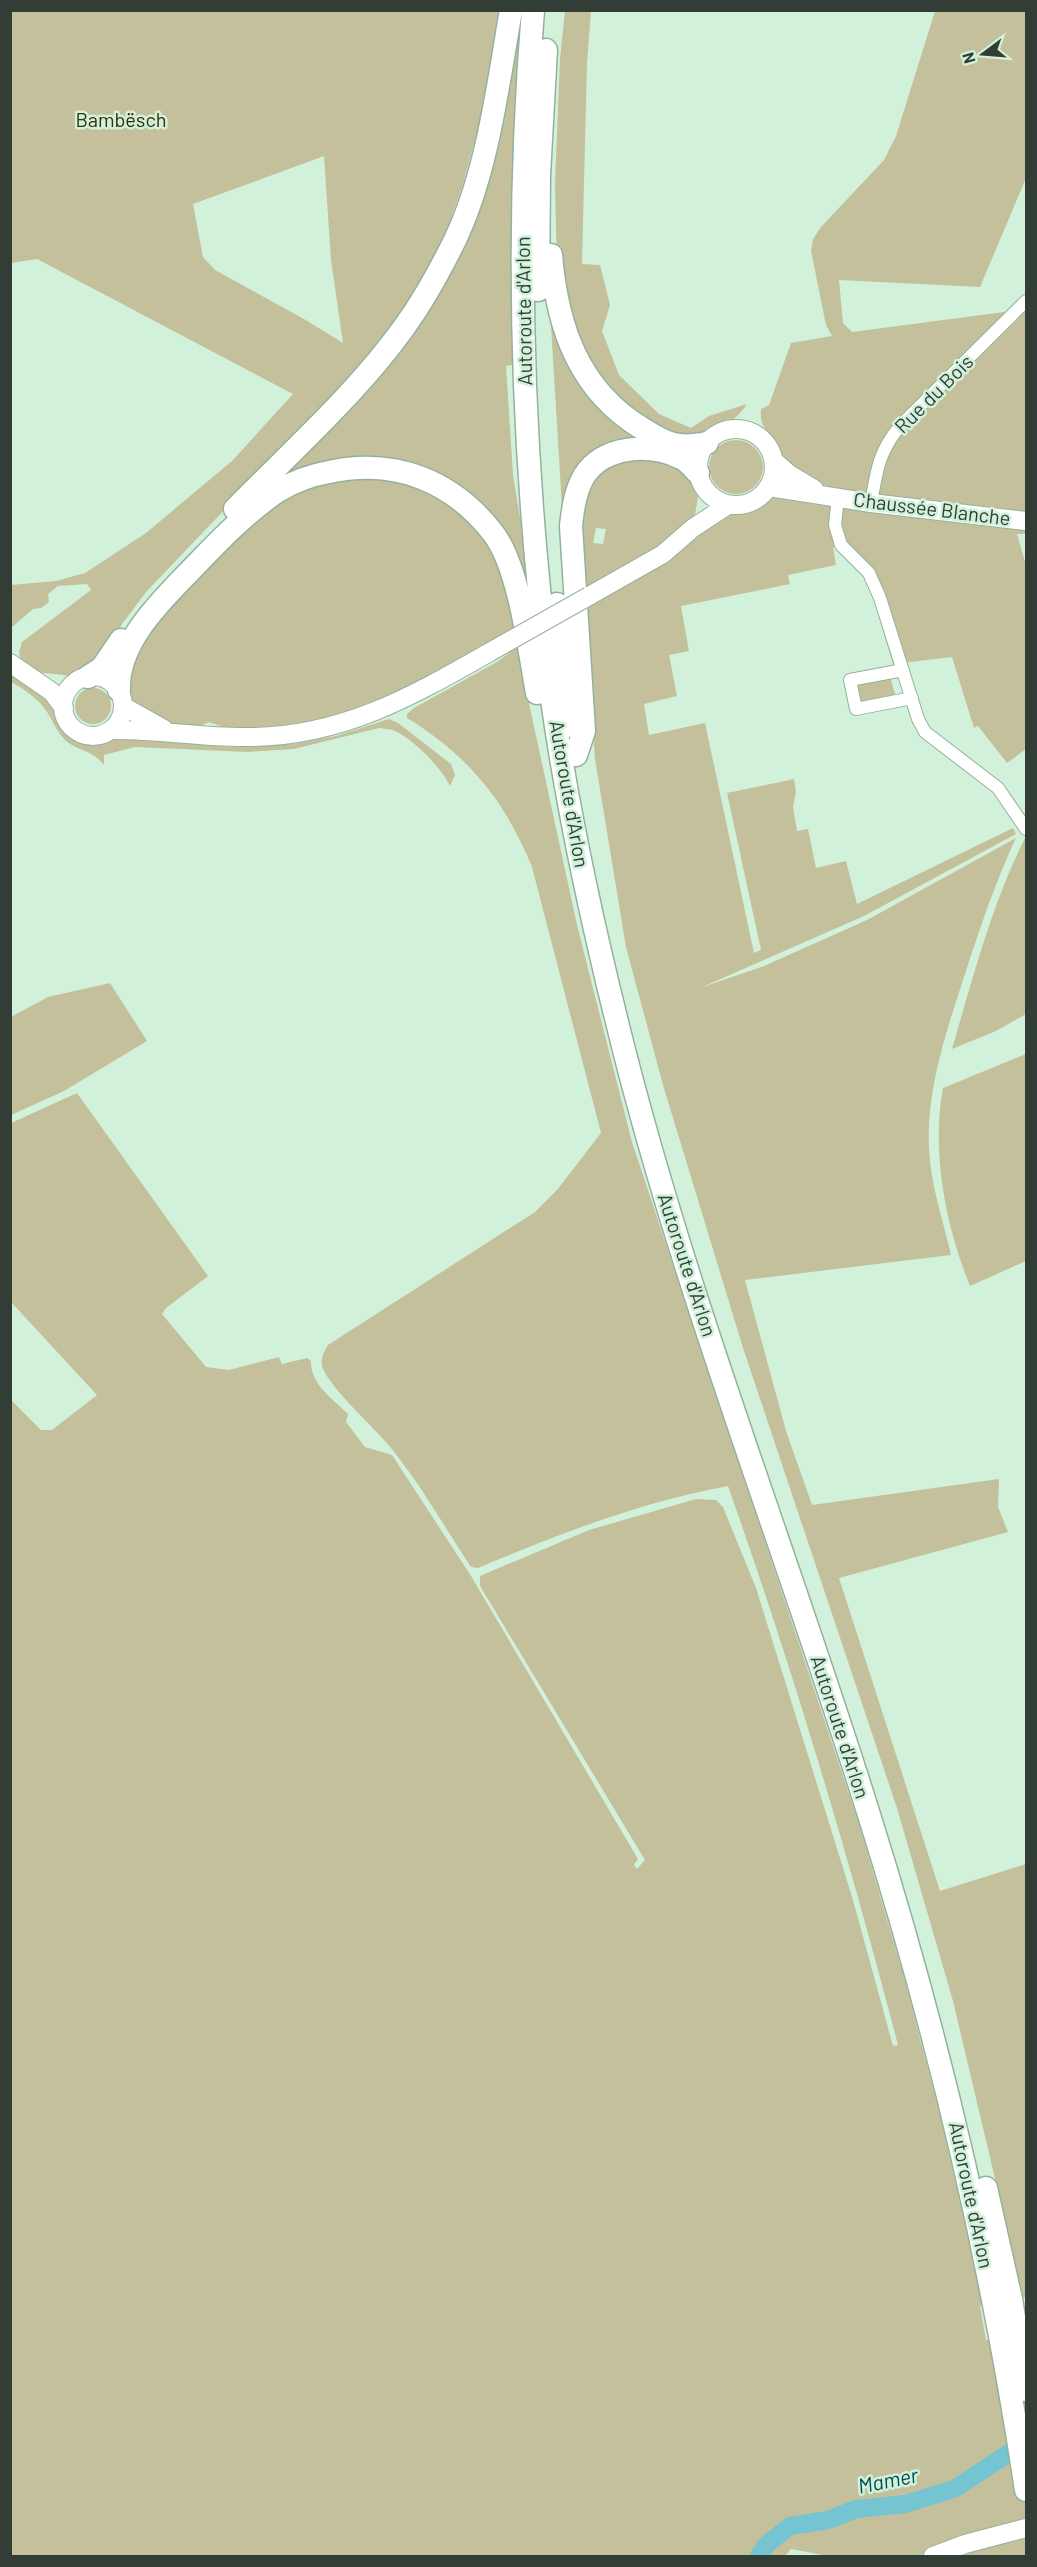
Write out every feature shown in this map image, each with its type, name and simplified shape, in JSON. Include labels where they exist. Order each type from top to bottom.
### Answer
[{"type":"highway","points":[[83,679],[102,668],[152,596],[338,404],[383,355],[406,325],[454,242],[472,194],[491,123],[511,10]]},
{"type":"highway","name":"Autoroute d'Arlon","points":[[533,10],[523,198],[523,343],[526,435],[548,666],[574,831],[619,1031],[664,1194],[870,1817],[917,1975],[968,2178],[1026,2390]]},
{"type":"highway","name":"Autoroute d'Arlon","points":[[549,10],[541,123],[538,290],[540,398],[551,558],[576,755],[605,906],[651,1094],[679,1190],[731,1354],[885,1812],[932,1970],[964,2094],[1002,2301],[1026,2490]]},
{"type":"highway","points":[[541,123],[549,157],[550,249],[554,293],[564,328],[578,362],[597,390],[633,423],[663,441],[677,446],[707,443]]},
{"type":"highway","points":[[576,755],[584,731],[571,526],[575,496],[593,465],[614,453],[627,449],[643,449],[683,458],[702,482]]},
{"type":"highway","points":[[121,698],[122,661],[141,628],[160,602],[241,518],[280,490],[316,475],[352,467],[390,468],[436,483],[466,504],[494,534],[512,572],[558,793],[574,831]]},
{"type":"main road","points":[[693,528],[702,482],[701,452],[707,443],[725,431],[747,431],[764,441],[773,460],[789,474],[829,495]]},
{"type":"main road","points":[[17,667],[52,692],[64,708],[70,725],[77,731],[94,736],[111,730],[168,731],[250,737],[288,735],[333,726],[404,700],[663,554],[693,528],[729,505],[751,502],[769,487],[773,460]]},
{"type":"main road","points":[[702,482],[720,502],[729,505]]},
{"type":"main road","points":[[769,487],[829,495]]},
{"type":"main road","name":"Chaussée Blanche","points":[[829,495],[871,503],[1026,521]]},
{"type":"main road","points":[[17,667],[60,680],[105,679],[121,698],[168,731]]},
{"type":"main road","points":[[64,708],[67,692],[83,679]]},
{"type":"main road","points":[[111,730],[118,723],[121,698]]},
{"type":"main road","points":[[933,2556],[965,2544],[1026,2528]]},
{"type":"street","name":"Rue du Bois","points":[[871,503],[878,466],[885,445],[900,426],[1026,301]]},
{"type":"street","name":"Chaussée Blanche","points":[[829,495],[841,545],[868,573],[880,598],[912,699],[925,732],[991,781],[1004,795],[1026,829]]},
{"type":"street","points":[[903,670],[850,680],[856,709],[912,699]]},
{"type":"green space","name":"Bambësch","points":[[10,11],[502,11],[478,129],[462,187],[443,240],[419,288],[377,350],[146,592],[122,624],[107,656],[73,676],[25,671],[57,707],[59,717],[69,732],[88,741],[98,742],[117,735],[136,733],[226,747],[294,744],[336,736],[389,719],[398,723],[451,764],[455,775],[450,786],[440,770],[417,746],[393,730],[379,728],[294,749],[248,752],[135,747],[104,755],[104,765],[95,756],[65,740],[40,703],[11,682],[11,664],[23,670],[19,652],[22,642],[91,590],[87,584],[58,586],[48,594],[49,602],[41,608],[33,609],[11,628],[11,585],[56,581],[85,573],[146,533],[232,461],[293,394],[37,259],[11,263]],"holes":[[[324,156],[331,260],[343,343],[215,270],[203,257],[193,204]]]},
{"type":"green space","points":[[521,11],[512,175],[512,365],[506,366],[513,475],[521,524],[532,635],[498,531],[390,462],[252,502],[433,297]]},
{"type":"green space","points":[[565,11],[591,11],[587,63],[582,264],[600,265],[610,305],[602,331],[619,375],[659,414],[691,428],[709,416],[747,404],[722,428],[690,442],[637,419],[587,367],[557,266],[555,184],[560,59]]},
{"type":"green space","points":[[935,11],[1026,11],[1026,178],[980,287],[839,280],[843,323],[852,332],[1004,312],[1010,316],[1026,301],[1026,534],[1017,534],[1026,565],[1026,749],[1007,763],[978,726],[974,728],[952,657],[893,664],[874,600],[864,576],[841,545],[833,547],[836,565],[788,575],[790,584],[681,606],[689,651],[669,655],[677,696],[644,704],[649,735],[705,723],[754,953],[761,950],[727,793],[794,779],[796,792],[793,807],[797,831],[808,829],[816,868],[846,861],[857,904],[1013,828],[1016,834],[864,916],[700,988],[764,966],[867,920],[1016,838],[993,892],[949,1023],[930,1106],[930,1163],[951,1255],[745,1280],[786,1431],[812,1505],[999,1479],[998,1507],[1008,1532],[839,1578],[940,1891],[1026,1864],[1026,2302],[953,2001],[897,1808],[743,1348],[663,1085],[626,947],[595,759],[578,525],[582,497],[606,466],[643,455],[693,473],[698,497],[693,527],[723,513],[747,509],[784,489],[779,457],[763,425],[761,409],[769,405],[791,343],[832,336],[826,325],[811,251],[813,239],[821,227],[884,160],[896,136]],"holes":[[[596,528],[606,529],[603,544],[593,543]]]},
{"type":"green space","points":[[549,293],[574,364],[666,448],[590,461],[568,618],[559,523],[563,523]]},
{"type":"green space","points":[[731,440],[741,440],[751,444],[759,452],[763,467],[759,482],[751,490],[741,494],[731,494],[721,490],[713,482],[709,472],[709,462],[713,452],[721,444]]},
{"type":"green space","points":[[390,475],[451,502],[496,551],[518,627],[389,698],[299,728],[234,731],[209,722],[194,729],[166,723],[131,702],[124,686],[139,640],[246,524],[308,484]]},
{"type":"green space","points":[[520,645],[530,708],[577,925],[632,1142],[858,1821],[904,1977],[939,2111],[984,2305],[980,2306],[986,2340],[1026,2333],[1026,2556],[828,2556],[791,2549],[785,2556],[11,2556],[11,1400],[41,1430],[52,1430],[97,1395],[11,1302],[11,1123],[77,1093],[208,1276],[166,1308],[162,1314],[206,1367],[229,1370],[279,1357],[282,1364],[307,1358],[311,1361],[318,1384],[348,1414],[346,1422],[365,1447],[392,1455],[471,1576],[638,1859],[634,1865],[637,1869],[645,1860],[480,1586],[480,1576],[589,1530],[696,1499],[716,1500],[723,1507],[756,1588],[853,1900],[893,2046],[898,2045],[819,1764],[728,1486],[632,1510],[570,1531],[478,1568],[471,1567],[402,1462],[337,1390],[323,1368],[322,1358],[328,1345],[535,1212],[557,1190],[601,1133],[532,867],[521,843],[497,801],[467,764],[407,718],[407,714],[414,708],[497,662]]},
{"type":"green space","points":[[889,673],[897,701],[856,709],[850,680]]},
{"type":"green space","points":[[93,688],[106,693],[111,706],[106,719],[93,724],[80,719],[75,706],[80,693]]},
{"type":"green space","points":[[1026,836],[1026,1014],[996,1031],[952,1049],[993,914]]},
{"type":"green space","points":[[110,983],[147,1041],[64,1091],[11,1115],[11,1017],[48,997]]},
{"type":"green space","points":[[1026,1054],[1026,1261],[970,1286],[954,1239],[943,1189],[939,1138],[943,1088]]},
{"type":"waterway","name":"Mamer","points":[[759,2556],[767,2544],[790,2526],[828,2520],[856,2509],[905,2504],[954,2489],[1026,2442]]}]
